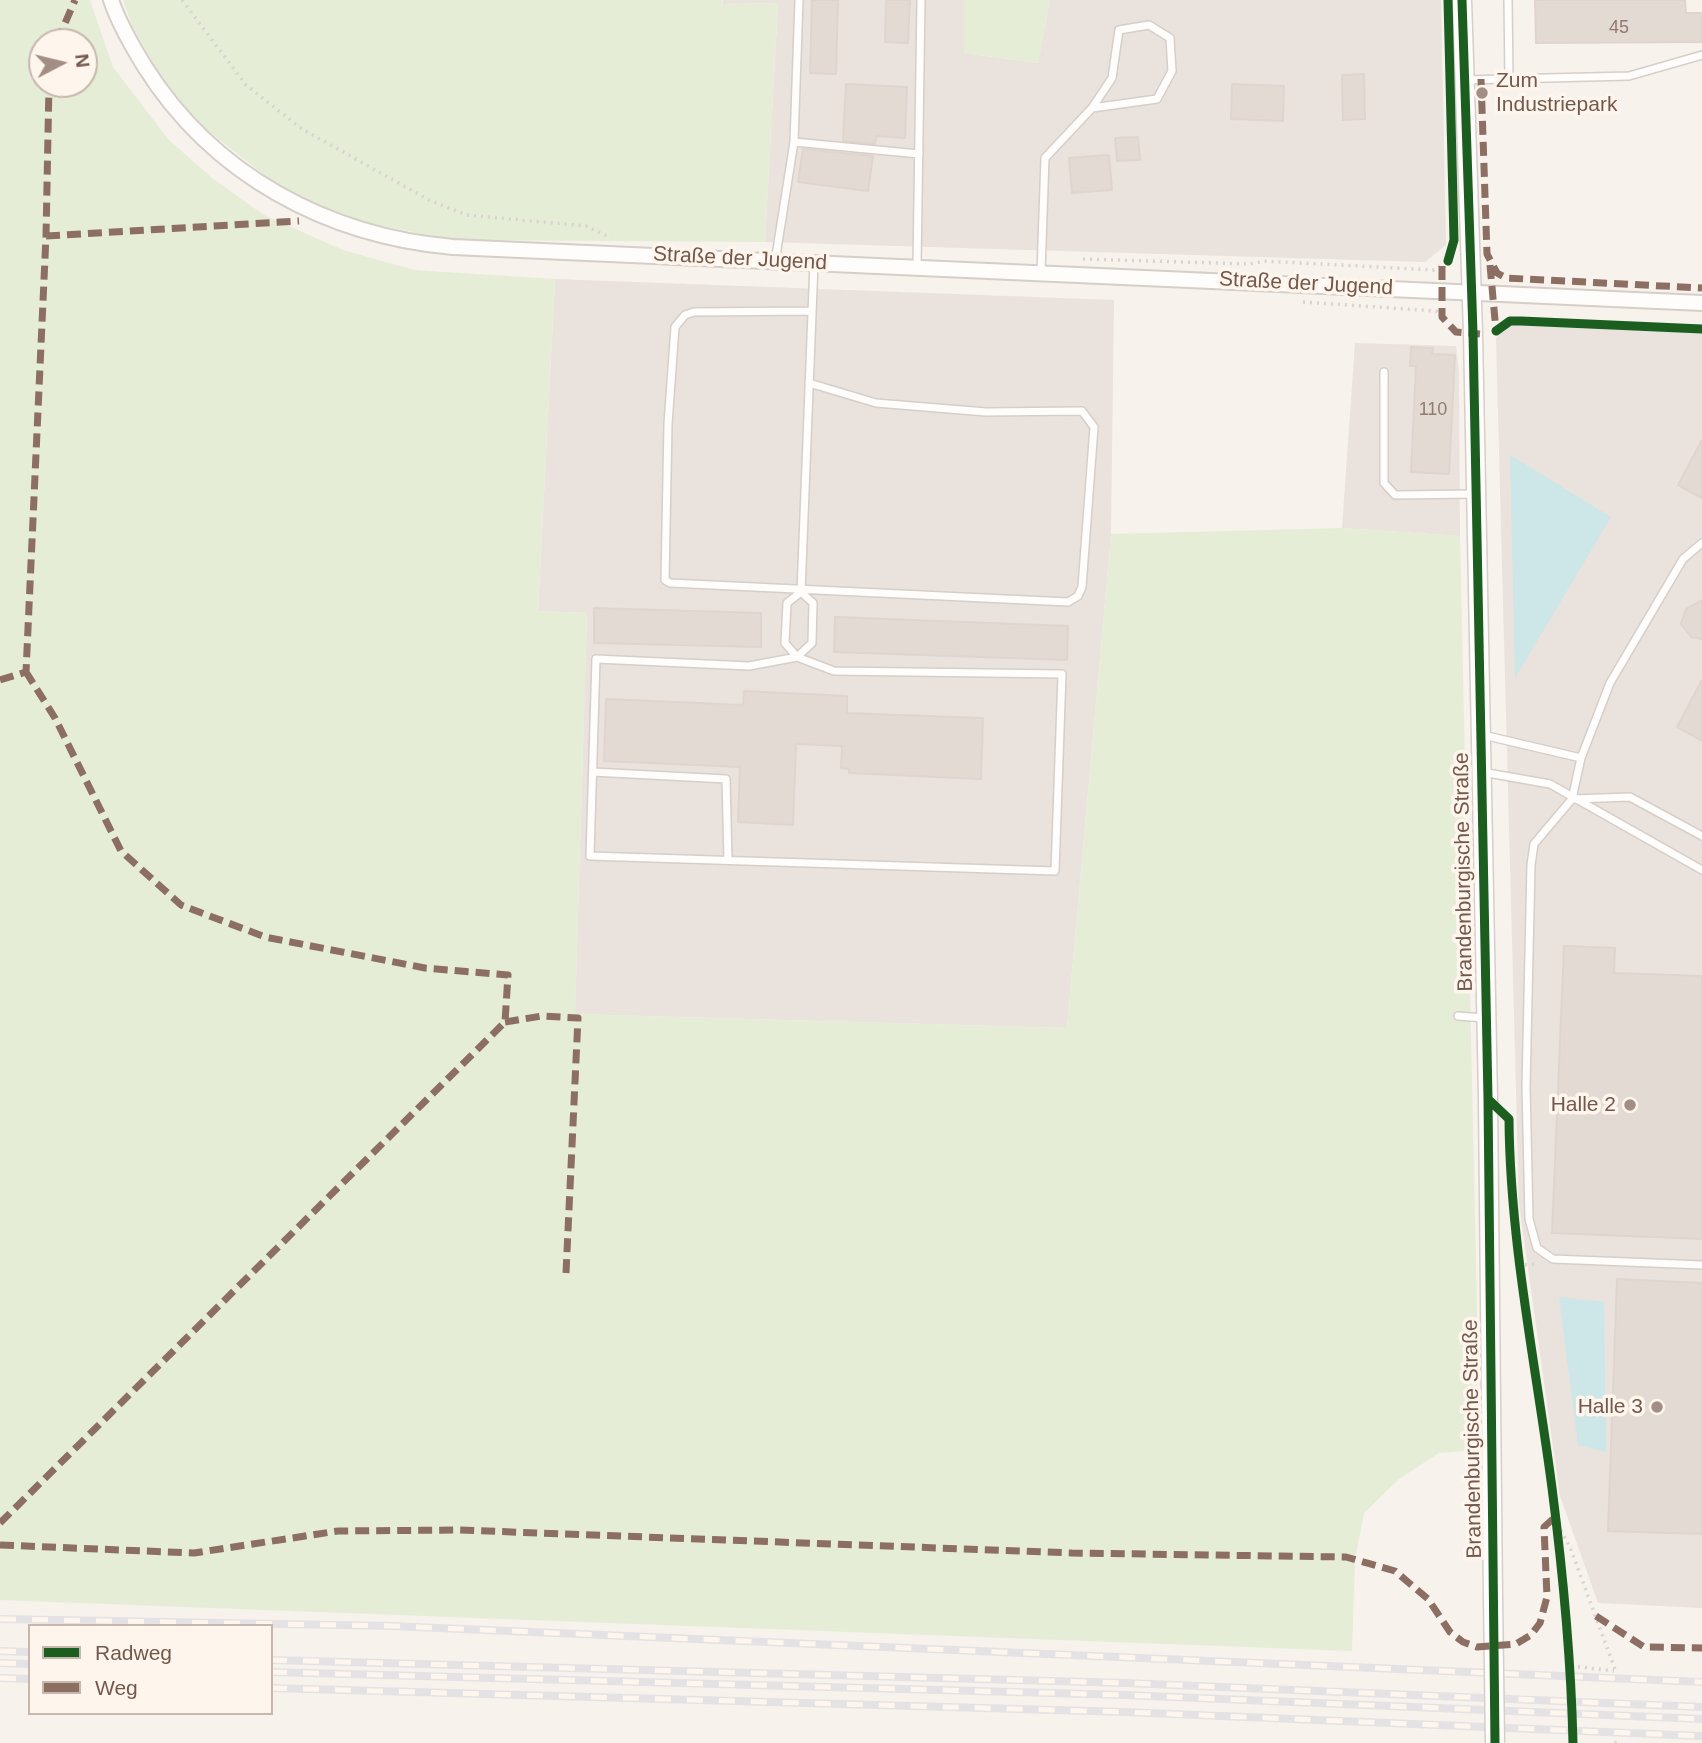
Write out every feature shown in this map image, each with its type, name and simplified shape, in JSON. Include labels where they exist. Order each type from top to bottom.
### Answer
[{"type":"street","name":"Straße der Jugend","points":[[111,0],[124,30],[153,79],[194,130],[250,177],[319,216],[386,237],[422,244],[775,262],[1290,282],[1472,295]]},
{"type":"street","name":"Brandenburgische Straße","points":[[1462,0],[1472,295],[1484,1018],[1488,1099],[1495,1743]]},
{"type":"street","points":[[1472,295],[1702,303]]},
{"type":"lane","points":[[775,262],[794,142],[799,0]]},
{"type":"lane","points":[[917,267],[921,0]]},
{"type":"lane","points":[[1508,0],[1508,79]]},
{"type":"lane","points":[[1041,272],[1045,158],[1092,108],[1112,78],[1119,30],[1149,25],[1170,38],[1172,71],[1157,99],[1092,108]]},
{"type":"lane","points":[[1464,80],[1629,76],[1702,55]]},
{"type":"lane","points":[[794,142],[919,154]]},
{"type":"lane","points":[[801,592],[813,603],[813,643],[797,657],[749,666],[596,659],[590,856],[1055,871],[1062,674],[834,671],[797,657],[785,643],[787,603],[801,592],[814,263]]},
{"type":"lane","points":[[809,383],[876,403],[986,412],[1082,411],[1094,427],[1083,587],[1078,596],[1068,602],[801,592],[670,583],[665,580],[668,425],[672,337],[675,327],[685,315],[706,310],[812,311]]},
{"type":"lane","points":[[1384,372],[1384,483],[1395,495],[1474,494]]},
{"type":"lane","points":[[1702,543],[1684,559],[1610,683],[1581,758],[1572,799],[1534,844],[1531,865],[1526,1086],[1529,1219],[1537,1248],[1553,1259],[1702,1265]]},
{"type":"lane","points":[[1479,734],[1581,758]]},
{"type":"lane","points":[[1480,771],[1550,785],[1702,870]]},
{"type":"lane","points":[[593,772],[726,779],[729,860]]},
{"type":"lane","points":[[1572,799],[1630,797],[1702,836]]},
{"type":"lane","points":[[1458,1016],[1484,1018]]},
{"type":"path","points":[[181,0],[246,85],[302,129],[431,201],[467,215],[586,226],[620,241]]},
{"type":"path","points":[[1554,1518],[1570,1547],[1616,1672],[1610,1668],[1572,1665]]},
{"type":"shaded area","points":[[723,0],[964,0],[964,53],[1038,63],[1050,0],[1441,0],[1446,245],[1425,262],[765,242],[778,3],[722,4]]},
{"type":"shaded area","points":[[555,279],[1114,300],[1111,534],[1067,1028],[575,1014],[587,613],[538,611]]},
{"type":"shaded area","points":[[1507,324],[1702,332],[1702,1608],[1598,1603],[1560,1496],[1519,1204],[1496,338]]},
{"type":"shaded area","points":[[1355,343],[1456,346],[1459,373],[1460,536],[1342,528]]},
{"type":"green space","points":[[0,0],[90,0],[113,67],[168,139],[212,178],[264,215],[343,250],[414,270],[555,279],[538,611],[587,613],[575,1014],[1067,1028],[1111,534],[1342,528],[1460,536],[1477,1304],[1477,1450],[1439,1453],[1399,1479],[1364,1513],[1355,1560],[1352,1651],[0,1600]]},
{"type":"green space","points":[[123,0],[722,0],[723,4],[778,3],[765,242],[454,240],[346,219],[277,185],[201,125],[168,89],[133,28]]},
{"type":"green space","points":[[964,0],[1050,0],[1038,63],[964,53]]},
{"type":"water","points":[[1510,455],[1611,517],[1515,678]]},
{"type":"water","points":[[1559,1297],[1604,1302],[1606,1452],[1578,1445]]},
{"type":"building","points":[[812,0],[838,0],[836,74],[810,73]]},
{"type":"building","points":[[886,0],[910,0],[908,43],[885,42]]},
{"type":"building","points":[[1535,0],[1685,0],[1686,13],[1702,13],[1702,42],[1536,43]]},
{"type":"building","points":[[1364,74],[1365,119],[1343,120],[1342,75]]},
{"type":"building","points":[[846,84],[907,87],[905,138],[876,136],[875,144],[843,141]]},
{"type":"building","points":[[1232,84],[1284,86],[1283,121],[1231,119]]},
{"type":"building","points":[[1138,137],[1140,160],[1117,161],[1115,138]]},
{"type":"building","points":[[803,149],[873,156],[868,191],[798,182]]},
{"type":"building","points":[[1109,155],[1112,190],[1072,193],[1069,158]]},
{"type":"building","points":[[1411,347],[1433,348],[1432,354],[1455,355],[1449,474],[1411,472],[1416,366],[1410,366]]},
{"type":"building","points":[[1702,440],[1702,498],[1678,485]]},
{"type":"building","points":[[1702,600],[1702,639],[1691,637],[1681,624],[1686,609]]},
{"type":"building","points":[[594,608],[761,613],[761,647],[594,643]]},
{"type":"building","points":[[835,617],[1068,626],[1067,660],[834,652]]},
{"type":"building","points":[[1702,680],[1702,741],[1677,727]]},
{"type":"building","points":[[744,691],[847,696],[847,713],[983,718],[981,779],[849,773],[849,769],[841,768],[842,746],[796,744],[793,825],[738,822],[740,767],[604,761],[606,699],[743,705]]},
{"type":"building","name":"Halle 2","points":[[1564,946],[1615,948],[1614,973],[1702,976],[1702,1239],[1552,1233]]},
{"type":"building","name":"Halle 3","points":[[1617,1279],[1702,1283],[1702,1534],[1608,1531]]},
{"type":"railway","points":[[0,1619],[392,1626],[1702,1682]]},
{"type":"railway","points":[[0,1651],[28,1652]]},
{"type":"railway","points":[[273,1660],[1126,1683],[1702,1707]]},
{"type":"railway","points":[[0,1663],[28,1664]]},
{"type":"railway","points":[[273,1672],[1125,1695],[1702,1719]]},
{"type":"railway","points":[[0,1678],[28,1679]]},
{"type":"railway","points":[[273,1688],[1125,1712],[1702,1736]]},
{"type":"marked path","points":[[63,28],[75,0]]},
{"type":"marked path","points":[[1481,79],[1487,254],[1497,273],[1506,278],[1702,288]]},
{"type":"marked path","points":[[0,680],[26,672],[46,236],[49,98]]},
{"type":"marked path","points":[[46,236],[299,221]]},
{"type":"marked path","points":[[1490,265],[1496,331]]},
{"type":"marked path","points":[[1442,266],[1442,317],[1456,332],[1480,334]]},
{"type":"marked path","points":[[0,1523],[505,1022],[508,975],[425,968],[265,937],[181,905],[121,851],[55,718],[26,672]]},
{"type":"marked path","points":[[505,1022],[542,1016],[578,1018],[566,1273]]},
{"type":"marked path","points":[[0,1545],[194,1553],[338,1531],[459,1530],[1072,1553],[1346,1557],[1395,1571],[1428,1599],[1450,1632],[1463,1642],[1477,1647],[1516,1644],[1531,1635],[1540,1623],[1547,1597],[1544,1527],[1554,1518]]},
{"type":"marked path","points":[[1596,1616],[1644,1647],[1702,1648]]},
{"type":"cycle path","points":[[1448,0],[1454,240],[1448,261]]},
{"type":"cycle path","points":[[1462,0],[1473,333],[1488,1099],[1495,1743]]},
{"type":"cycle path","points":[[1496,331],[1510,321],[1702,329]]},
{"type":"cycle path","points":[[1488,1099],[1509,1119],[1510,1166],[1519,1258],[1563,1584],[1573,1743]]},
{"type":"place","name":"Zum Industriepark","points":[[1482,93]]},
{"type":"place","name":"Halle 2","points":[[1630,1105]]},
{"type":"place","name":"Halle 3","points":[[1657,1407]]}]
